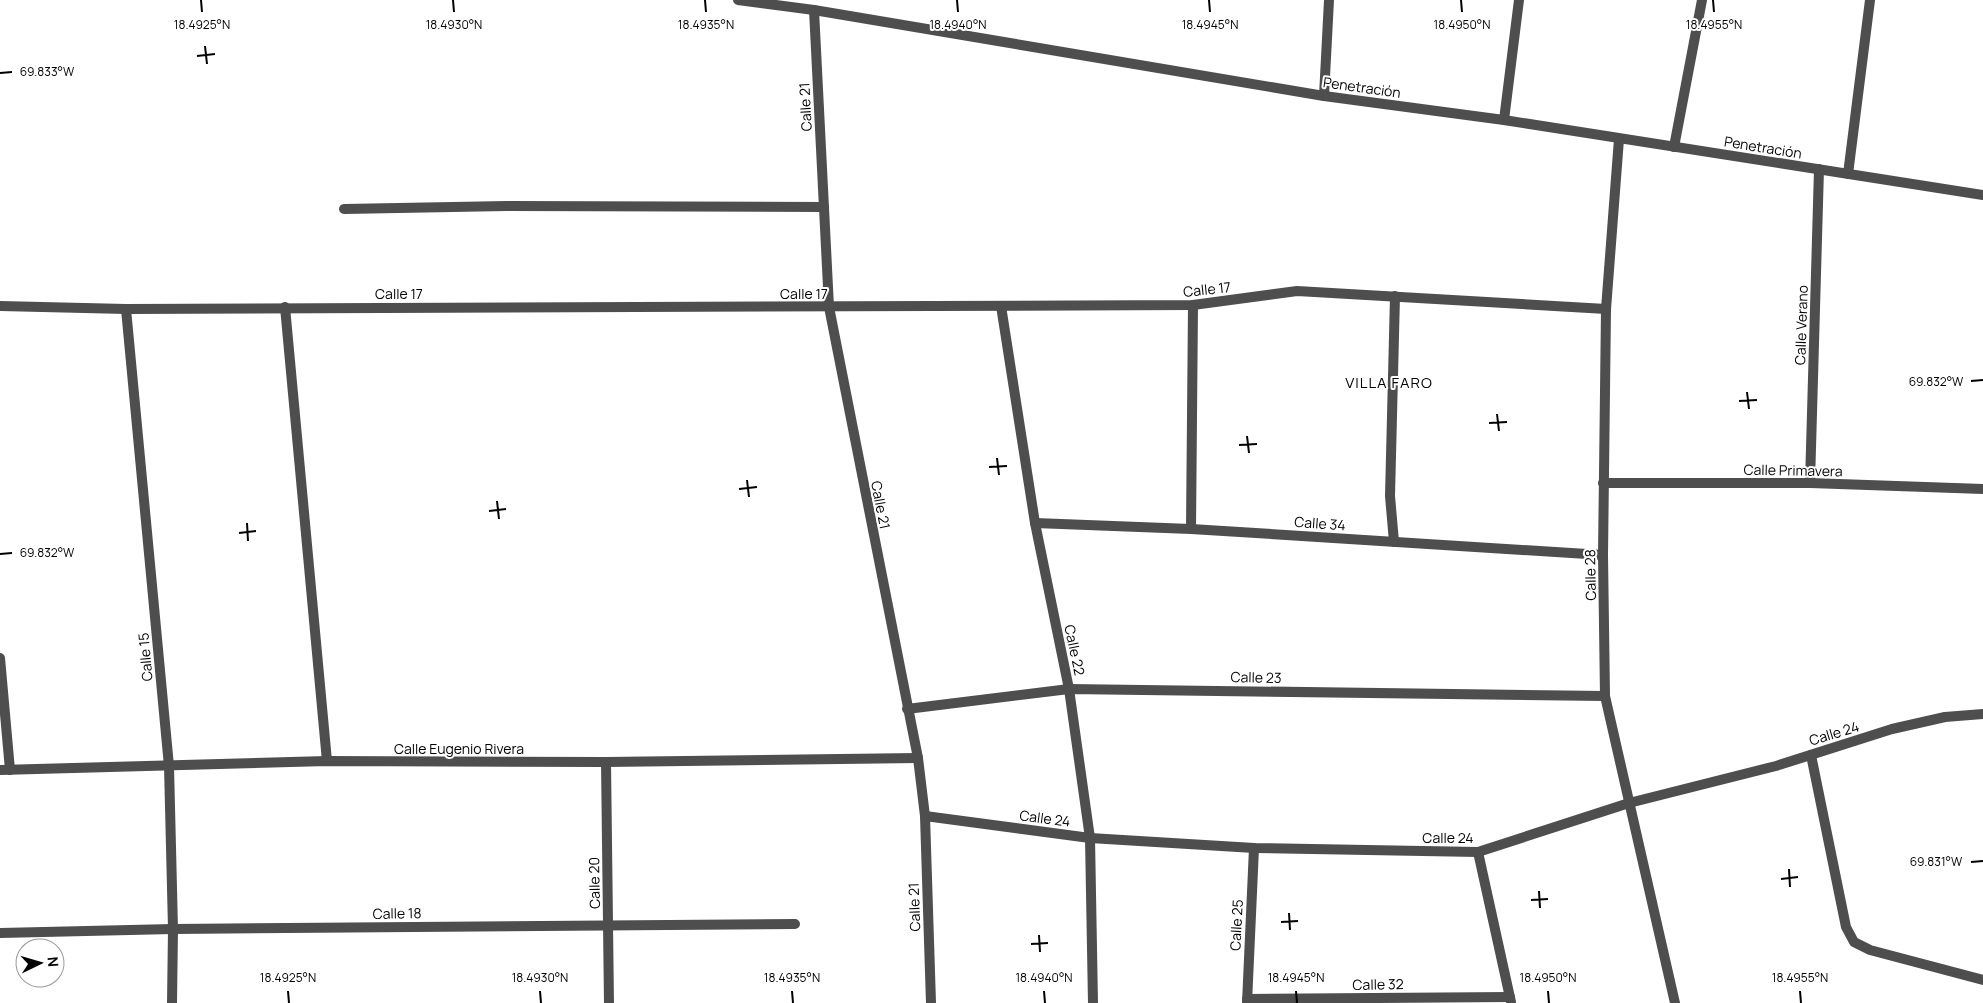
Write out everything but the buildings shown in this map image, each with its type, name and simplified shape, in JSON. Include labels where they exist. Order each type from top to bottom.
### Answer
[{"type":"street","name":"Penetración","points":[[738,0],[814,10],[1324,96],[1504,120],[1983,195]]},
{"type":"street","points":[[1324,96],[1329,0]]},
{"type":"street","points":[[1504,120],[1519,0]]},
{"type":"street","points":[[1674,147],[1702,0]]},
{"type":"street","points":[[1848,174],[1870,0]]},
{"type":"street","name":"Calle 21","points":[[814,10],[829,307],[918,758],[925,816],[930,1003]]},
{"type":"street","name":"Calle 28","points":[[1619,139],[1606,309],[1603,555],[1606,696],[1675,1003]]},
{"type":"street","name":"Calle Verano","points":[[1810,483],[1819,169]]},
{"type":"street","points":[[344,209],[507,206],[824,207]]},
{"type":"street","name":"Calle 17","points":[[0,306],[126,309],[284,307],[1193,306],[1297,291],[1606,309]]},
{"type":"street","points":[[1394,542],[1390,496],[1395,296]]},
{"type":"street","name":"Calle 22","points":[[1001,306],[1034,523],[1069,688],[1090,838],[1093,1003]]},
{"type":"street","points":[[1191,529],[1193,306]]},
{"type":"street","points":[[284,307],[327,761]]},
{"type":"street","name":"Calle 15","points":[[126,309],[169,766],[173,929],[172,1003]]},
{"type":"street","name":"Calle Primavera","points":[[1604,483],[1810,483],[1983,489]]},
{"type":"street","name":"Calle 34","points":[[1034,523],[1191,529],[1603,555]]},
{"type":"street","points":[[0,658],[5,770]]},
{"type":"street","name":"Calle 23","points":[[907,709],[1069,688],[1606,696]]},
{"type":"street","name":"Calle 24","points":[[925,816],[1090,838],[1254,848],[1478,852],[1629,804],[1811,755],[1901,727],[1945,717],[1983,714]]},
{"type":"street","points":[[1811,755],[1846,927],[1854,942],[1870,950],[1983,980]]},
{"type":"street","name":"Calle Eugenio Rivera","points":[[5,770],[327,761],[606,762],[918,758]]},
{"type":"street","name":"Calle 20","points":[[606,762],[609,1003]]},
{"type":"street","name":"Calle 25","points":[[1246,1001],[1254,848]]},
{"type":"street","points":[[1478,852],[1510,1000]]},
{"type":"street","name":"Calle 18","points":[[0,933],[609,924],[795,924]]},
{"type":"street","name":"Calle 32","points":[[1246,1001],[1510,1000]]},
{"type":"district","name":"VILLA FARO","points":[[1389,382]]}]
